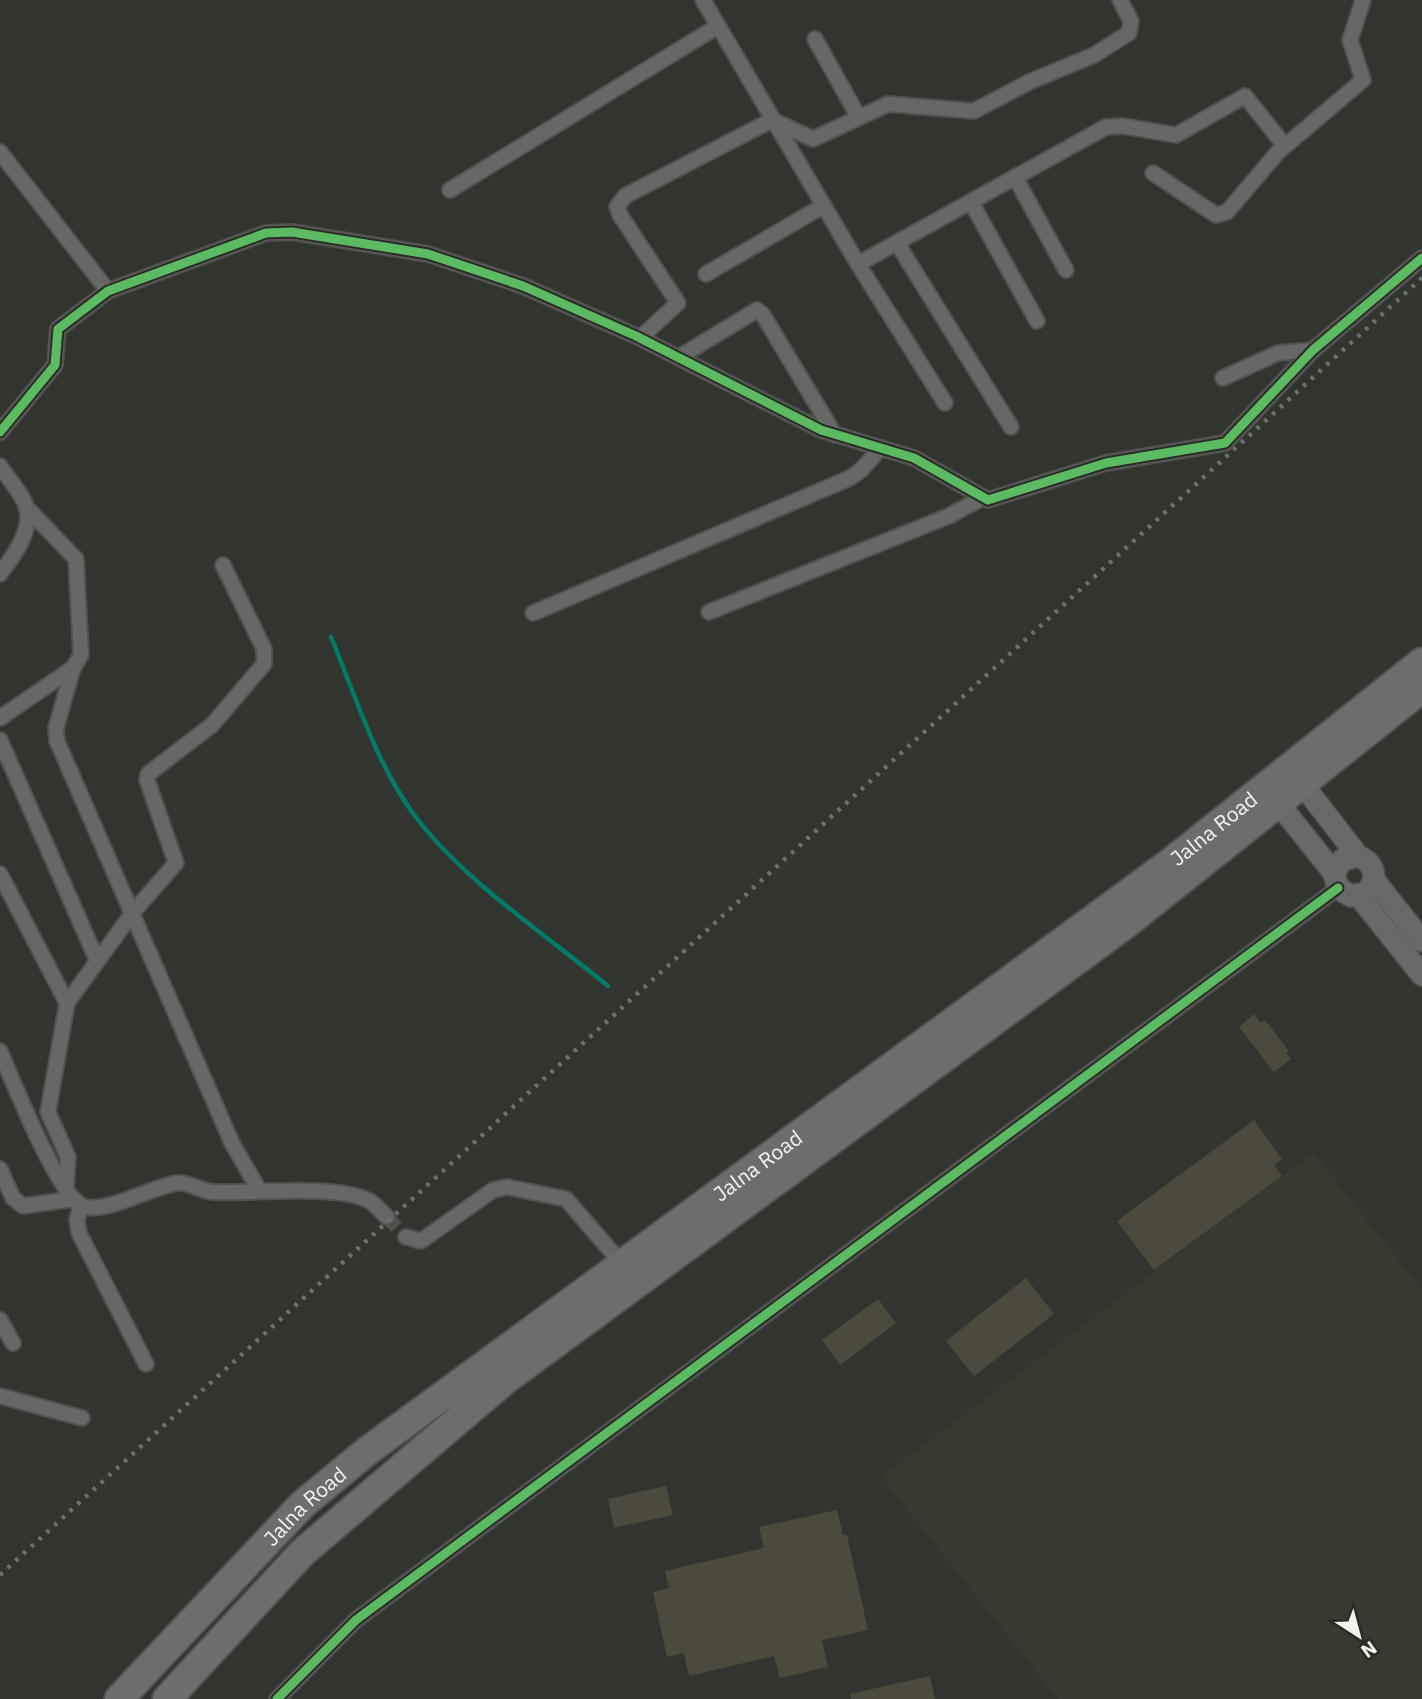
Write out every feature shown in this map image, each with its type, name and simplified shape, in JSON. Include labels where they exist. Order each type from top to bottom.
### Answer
[{"type":"highway","name":"Jalna Road","points":[[1296,776],[1422,662]]},
{"type":"highway","name":"Jalna Road","points":[[167,1699],[303,1552],[505,1380],[1127,923],[1272,795],[1422,688]]},
{"type":"highway","name":"Jalna Road","points":[[119,1699],[303,1504],[366,1452],[1158,871],[1272,795]]},
{"type":"street","points":[[703,0],[823,206],[946,403]]},
{"type":"street","points":[[772,120],[813,139],[888,104],[966,112],[982,108],[1029,82],[1094,55],[1129,33],[1131,21],[1121,0]]},
{"type":"street","points":[[1153,173],[1216,215],[1222,215],[1284,146],[1363,80],[1350,40],[1363,0]]},
{"type":"street","points":[[450,190],[718,26]]},
{"type":"street","points":[[815,39],[858,116]]},
{"type":"street","points":[[858,264],[1106,127],[1123,126],[1176,135],[1245,96],[1284,146]]},
{"type":"street","points":[[640,338],[678,303],[620,215],[619,201],[772,120]]},
{"type":"street","points":[[0,152],[108,291]]},
{"type":"street","points":[[1015,177],[1066,270]]},
{"type":"street","points":[[971,202],[1037,321]]},
{"type":"street","points":[[706,274],[823,206]]},
{"type":"street","points":[[0,432],[55,365],[58,329],[87,305],[108,291],[266,233],[292,232],[439,256],[523,286],[640,338],[835,435],[923,462],[982,498],[997,499],[1106,463],[1220,445],[1230,439],[1313,350],[1422,258]]},
{"type":"street","points":[[897,243],[1011,427]]},
{"type":"street","points":[[679,357],[757,310],[763,315],[835,435]]},
{"type":"street","points":[[1223,378],[1285,351],[1313,350]]},
{"type":"street","points":[[533,613],[850,478],[881,448]]},
{"type":"street","points":[[0,466],[26,506],[76,559],[81,655],[73,668],[56,728],[57,741],[134,911],[232,1143],[260,1190]]},
{"type":"street","points":[[709,612],[949,516],[982,498]]},
{"type":"street","points":[[0,575],[18,549],[27,515],[26,506]]},
{"type":"street","points":[[146,1364],[79,1233],[68,1157],[48,1112],[67,1003],[134,911],[176,863],[147,780],[148,774],[212,724],[264,664],[264,649],[223,565]]},
{"type":"street","points":[[0,719],[73,668]]},
{"type":"street","points":[[0,740],[97,960]]},
{"type":"street","points":[[1296,776],[1358,856],[1371,864],[1374,880],[1422,941]]},
{"type":"street","points":[[1272,795],[1351,896],[1366,892],[1374,880]]},
{"type":"street","points":[[277,1699],[356,1620],[1336,880],[1342,860],[1358,856]]},
{"type":"street","points":[[0,874],[67,1003]]},
{"type":"street","points":[[1359,896],[1422,975]]},
{"type":"street","points":[[0,1051],[41,1145],[74,1197],[95,1208],[178,1183],[212,1192],[260,1190],[354,1195],[372,1203],[387,1217]]},
{"type":"street","points":[[0,1169],[4,1189],[23,1206],[74,1197]]},
{"type":"street","points":[[406,1237],[421,1241],[493,1190],[508,1186],[566,1199],[623,1265]]},
{"type":"street","points":[[0,1320],[13,1343]]},
{"type":"street","points":[[0,1396],[82,1418]]},
{"type":"shaded area","points":[[1313,1153],[1422,1289],[1422,1699],[1058,1699],[881,1477]]},
{"type":"building","points":[[1254,1014],[1261,1023],[1265,1020],[1289,1051],[1286,1053],[1291,1059],[1274,1072],[1239,1027]]},
{"type":"building","points":[[1254,1120],[1282,1159],[1274,1165],[1282,1176],[1154,1270],[1117,1221]]},
{"type":"building","points":[[1026,1278],[1054,1314],[974,1376],[946,1341]]},
{"type":"building","points":[[878,1299],[896,1323],[840,1365],[822,1340]]},
{"type":"building","points":[[666,1486],[673,1515],[614,1528],[608,1499]]},
{"type":"building","points":[[837,1510],[843,1535],[847,1535],[868,1630],[822,1640],[828,1667],[780,1678],[774,1656],[689,1676],[684,1653],[667,1657],[653,1592],[669,1588],[665,1571],[764,1548],[759,1527]]},
{"type":"building","points":[[930,1676],[935,1699],[851,1699],[850,1694]]},
{"type":"waterway","points":[[331,637],[378,752],[401,796],[415,816],[435,840],[481,884],[608,986]]},
{"type":"tunnel","points":[[387,1217],[406,1237]]},
{"type":"railway","points":[[0,1575],[1422,278]]},
{"type":"cycle path","points":[[0,432],[55,365],[58,329],[108,291],[266,233],[292,232],[428,254],[523,286],[636,336],[821,430],[914,458],[988,500],[1106,463],[1225,443],[1313,350],[1422,258]]},
{"type":"cycle path","points":[[277,1699],[356,1620],[1338,888]]}]
